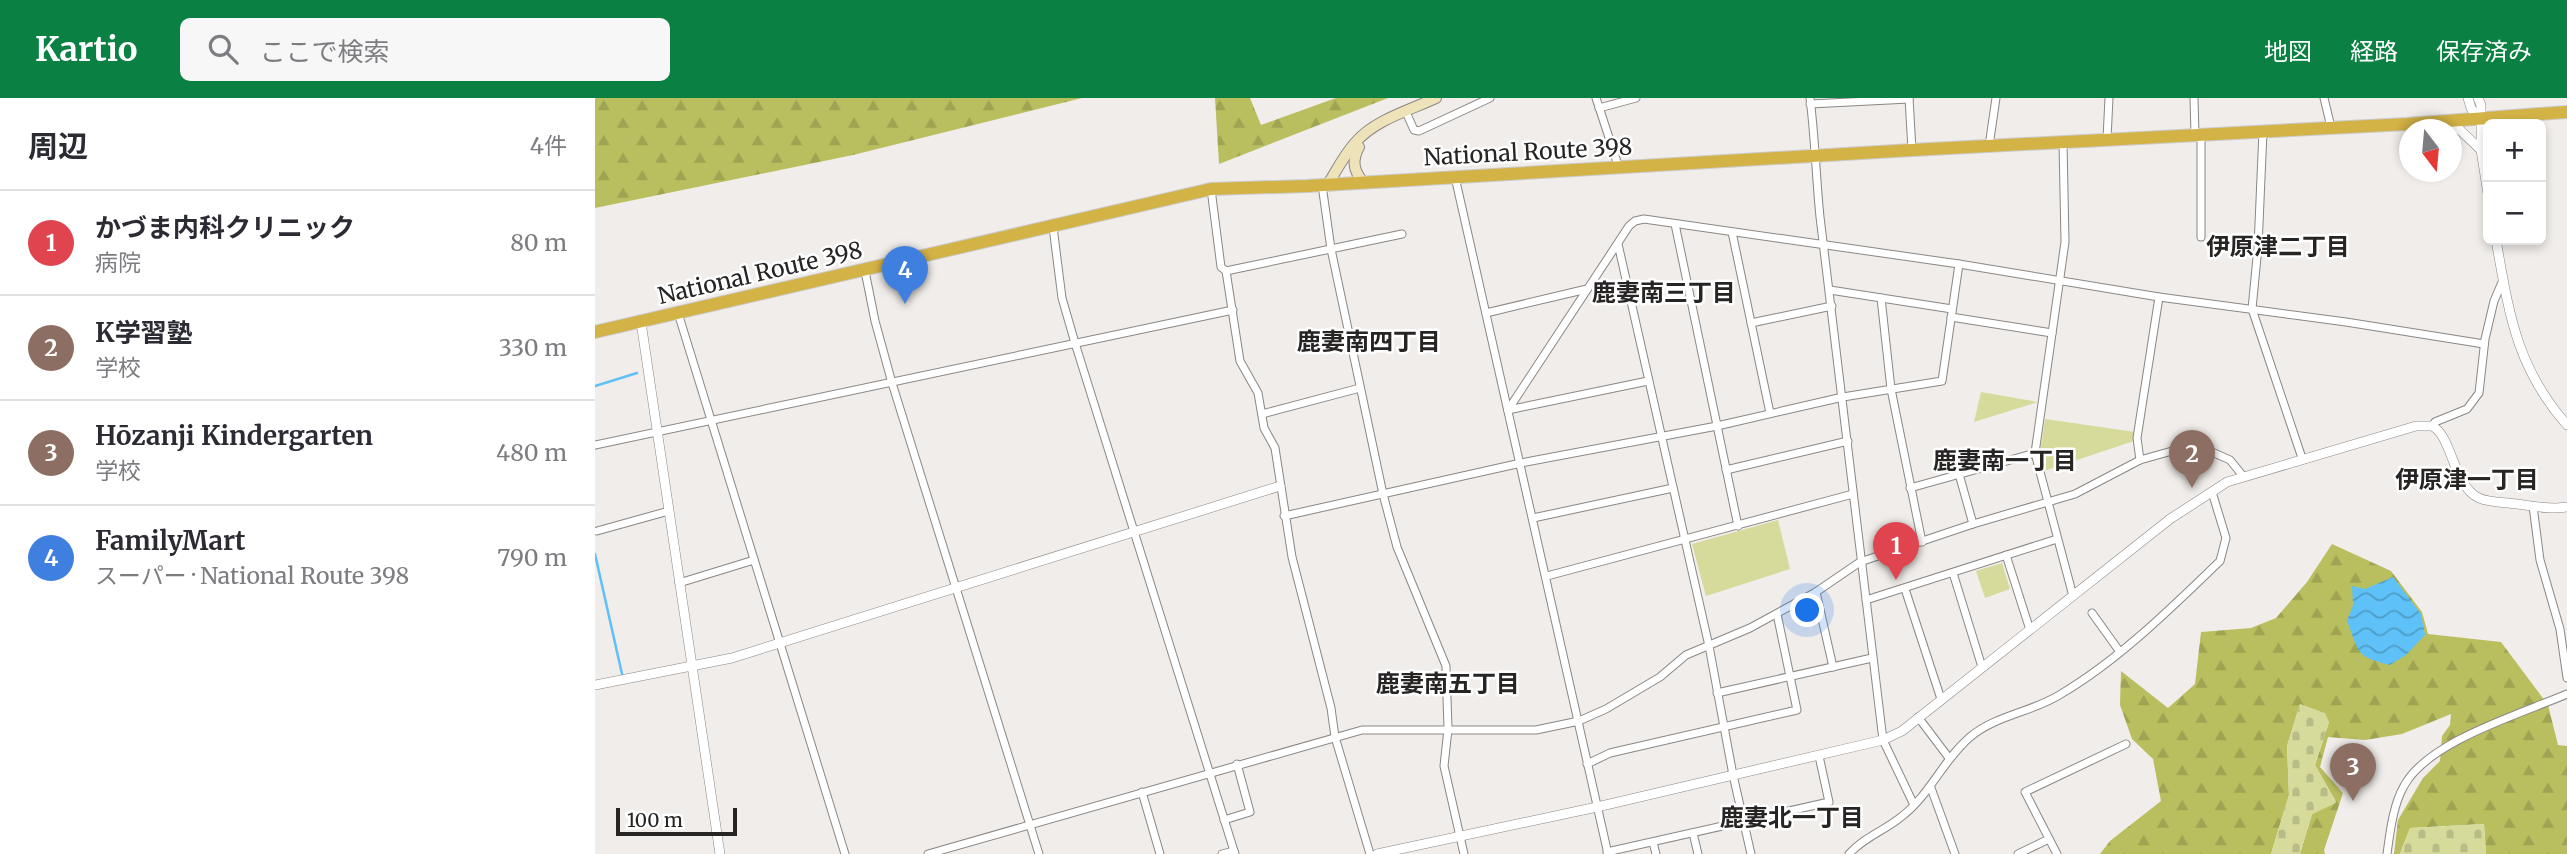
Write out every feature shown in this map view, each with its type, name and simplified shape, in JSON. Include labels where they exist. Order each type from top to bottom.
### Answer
[{"type":"highway","points":[[2516,119],[2567,113]]},
{"type":"highway","name":"National Route 398","points":[[2462,120],[2479,119]]},
{"type":"highway","points":[[2479,119],[2483,119]]},
{"type":"highway","name":"National Route 398","points":[[595,332],[1053,228],[1211,189],[2399,124]]},
{"type":"main road","points":[[1325,184],[1355,142],[1374,128],[1436,98]]},
{"type":"main road","points":[[1363,182],[1356,173],[1354,156],[1374,128]]},
{"type":"street","points":[[1406,112],[1414,130],[1419,131],[1490,98]]},
{"type":"street","points":[[1596,98],[1619,168]]},
{"type":"street","points":[[1599,108],[1636,98]]},
{"type":"street","points":[[1989,146],[1996,98]]},
{"type":"street","points":[[2108,139],[2109,98]]},
{"type":"street","points":[[2194,98],[2198,135],[2201,236]]},
{"type":"street","points":[[2324,98],[2331,127]]},
{"type":"street","points":[[2468,98],[2479,119]]},
{"type":"street","points":[[2478,98],[2481,105],[2481,150],[2486,182]]},
{"type":"street","points":[[1912,150],[1909,99],[1810,101],[1817,156],[1814,163],[1883,740],[1914,805]]},
{"type":"street","points":[[2263,131],[2258,247],[2252,309],[2302,458]]},
{"type":"street","points":[[2462,132],[2481,150]]},
{"type":"street","points":[[2063,142],[2065,242],[2035,453],[2073,596]]},
{"type":"street","points":[[2481,150],[2483,145]]},
{"type":"street","points":[[1455,177],[1608,853],[1829,802],[1819,756]]},
{"type":"street","points":[[1325,184],[1331,249],[1383,494],[1397,547],[1446,666],[1448,729],[1444,766],[1464,854]]},
{"type":"street","points":[[1211,189],[1221,267],[1226,271],[1240,361],[1258,393],[1264,428],[1275,448],[1292,557],[1331,708],[1335,737],[1370,854]]},
{"type":"street","points":[[1508,410],[1618,244],[1635,221],[1644,219],[2484,344]]},
{"type":"street","points":[[1675,224],[1738,526]]},
{"type":"street","points":[[1053,228],[1062,298],[1075,343],[1234,852],[1222,854]]},
{"type":"street","points":[[1733,232],[1770,414]]},
{"type":"street","points":[[1226,271],[1402,234]]},
{"type":"street","points":[[1618,244],[1709,646],[1723,726],[1751,854]]},
{"type":"street","points":[[2497,245],[2516,337],[2531,374],[2550,405],[2567,425]]},
{"type":"street","points":[[1284,516],[1521,463],[1717,426],[1843,397],[1942,381],[1959,264]]},
{"type":"street","points":[[865,271],[875,321],[893,383],[1039,854]]},
{"type":"street","points":[[1377,854],[1819,756],[1883,740],[1902,731],[2170,519],[2212,492],[2243,476],[2416,426],[2432,425],[2440,419],[2467,409],[2479,393],[2484,344],[2494,301],[2503,279]]},
{"type":"street","points":[[1486,313],[1588,289]]},
{"type":"street","points":[[1831,290],[2052,333]]},
{"type":"street","points":[[2140,460],[2137,438],[2159,297]]},
{"type":"street","points":[[1881,298],[1891,389],[1922,542]]},
{"type":"street","points":[[1751,323],[1832,306]]},
{"type":"street","points":[[595,445],[1233,310]]},
{"type":"street","points":[[678,313],[845,854]]},
{"type":"street","points":[[641,322],[720,854]]},
{"type":"street","points":[[1508,410],[1648,381]]},
{"type":"street","points":[[1262,414],[1360,387]]},
{"type":"street","points":[[2432,425],[2440,432],[2461,478],[2476,496],[2485,500],[2533,506],[2567,507]]},
{"type":"street","points":[[1726,470],[1848,441]]},
{"type":"street","points":[[928,854],[1362,730],[1535,730],[1579,721],[1606,709],[1660,677],[1686,655],[1777,614],[1860,562],[1973,523],[2075,494],[2140,460],[2172,451],[2195,449],[2212,452],[2230,460],[2243,476]]},
{"type":"street","points":[[1910,488],[2035,453]]},
{"type":"street","points":[[1959,474],[1973,523]]},
{"type":"street","points":[[595,685],[732,658],[1280,486]]},
{"type":"street","points":[[1533,519],[1672,488]]},
{"type":"street","points":[[1849,854],[1859,843],[1900,818],[1914,805],[1931,788],[1949,758],[1971,736],[1987,725],[2060,695],[2120,652],[2220,561],[2226,538],[2212,492]]},
{"type":"street","points":[[1547,576],[1853,494]]},
{"type":"street","points":[[2533,506],[2540,560],[2560,629],[2567,678]]},
{"type":"street","points":[[597,531],[669,512]]},
{"type":"street","points":[[1866,600],[2057,539]]},
{"type":"street","points":[[2006,555],[2030,630]]},
{"type":"street","points":[[680,583],[754,560]]},
{"type":"street","points":[[1953,573],[1982,667]]},
{"type":"street","points":[[1905,589],[1941,699]]},
{"type":"street","points":[[1815,592],[1833,667]]},
{"type":"street","points":[[2092,613],[2120,652]]},
{"type":"street","points":[[1587,764],[1610,753],[1797,710],[1777,614]]},
{"type":"street","points":[[1717,693],[1872,658]]},
{"type":"street","points":[[2387,854],[2393,817],[2403,786],[2415,770],[2458,739],[2567,694]]},
{"type":"street","points":[[1918,718],[1949,758]]},
{"type":"street","points":[[2057,854],[2025,792],[2126,744]]},
{"type":"street","points":[[1224,820],[1250,813],[1237,764]]},
{"type":"street","points":[[1931,788],[1955,854]]},
{"type":"street","points":[[1142,792],[1160,854]]},
{"type":"street","points":[[1693,832],[1698,854]]},
{"type":"street","points":[[2018,854],[2049,839]]},
{"type":"street","points":[[1653,842],[1655,854]]},
{"type":"green space","points":[[595,98],[1082,98],[853,155],[595,208]]},
{"type":"green space","points":[[1215,98],[1250,98],[1261,125],[1336,98],[1388,98],[1219,164]]},
{"type":"green space","points":[[1981,392],[2038,402],[1974,422]]},
{"type":"green space","points":[[2045,419],[2135,432],[2134,441],[2044,471],[2040,453]]},
{"type":"green space","points":[[1778,520],[1790,569],[1706,596],[1692,544]]},
{"type":"green space","points":[[2332,544],[2391,571],[2422,612],[2428,634],[2501,642],[2548,705],[2558,745],[2567,746],[2567,854],[2486,854],[2484,824],[2410,828],[2400,854],[2394,854],[2398,820],[2423,778],[2440,761],[2442,736],[2450,725],[2451,714],[2402,734],[2365,740],[2328,737],[2320,767],[2343,793],[2325,854],[2300,854],[2312,814],[2336,802],[2315,765],[2329,722],[2300,704],[2287,746],[2289,795],[2271,854],[2100,854],[2110,841],[2161,801],[2153,759],[2132,739],[2120,705],[2121,671],[2168,708],[2195,684],[2201,632],[2251,628],[2276,618],[2307,582]]},
{"type":"green space","points":[[2002,563],[2010,589],[1985,598],[1976,571]]},
{"type":"green space","points":[[2300,704],[2325,713],[2329,722],[2315,765],[2336,803],[2312,814],[2300,854],[2271,854],[2289,795],[2287,746]]},
{"type":"green space","points":[[2484,824],[2486,854],[2400,854],[2410,828]]},
{"type":"water","points":[[2393,577],[2421,614],[2425,635],[2406,655],[2390,665],[2370,659],[2360,652],[2347,621],[2353,605],[2352,586],[2365,589]]},
{"type":"waterway","points":[[595,386],[637,373]]},
{"type":"waterway","points":[[595,554],[622,674]]},
{"type":"place","name":"FamilyMart","points":[[905,304]]},
{"type":"place","name":"K学習塾","points":[[2192,488]]},
{"type":"place","name":"かづま内科クリニック","points":[[1896,580]]},
{"type":"place","name":"Hōzanji Kindergarten","points":[[2353,801]]},
{"type":"district","name":"伊原津二丁目","points":[[2278,247]]},
{"type":"district","name":"鹿妻南三丁目","points":[[1664,293]]},
{"type":"district","name":"鹿妻南四丁目","points":[[1369,342]]},
{"type":"district","name":"鹿妻南一丁目","points":[[2005,461]]},
{"type":"district","name":"伊原津一丁目","points":[[2467,480]]},
{"type":"district","name":"鹿妻南五丁目","points":[[1448,684]]},
{"type":"district","name":"鹿妻北一丁目","points":[[1792,818]]}]
